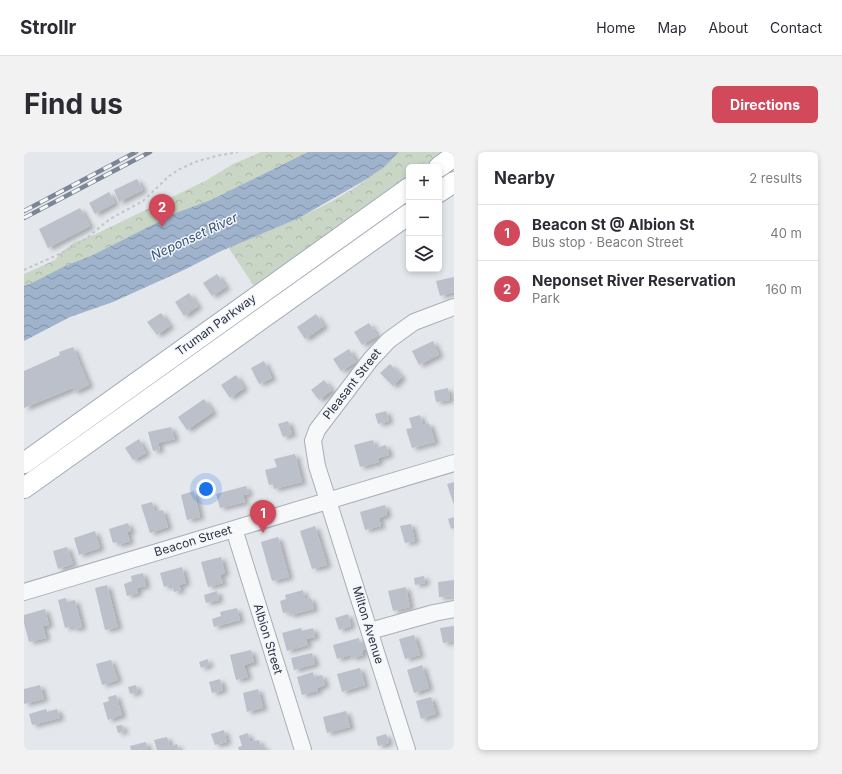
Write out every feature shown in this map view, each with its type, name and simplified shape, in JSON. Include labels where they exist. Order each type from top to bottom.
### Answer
[{"type":"main road","points":[[442,165],[454,156]]},
{"type":"main road","points":[[442,190],[454,182]]},
{"type":"main road","name":"Truman Parkway","points":[[24,463],[406,190]]},
{"type":"main road","name":"Truman Parkway","points":[[24,488],[406,216]]},
{"type":"main road","points":[[84,419],[97,437]]},
{"type":"street","name":"Pleasant Street","points":[[329,501],[315,456],[313,440],[315,433],[371,359],[388,340],[414,322],[454,307]]},
{"type":"street","name":"Beacon Street","points":[[24,592],[454,463]]},
{"type":"street","name":"Milton Avenue","points":[[329,501],[407,750]]},
{"type":"street","name":"Albion Street","points":[[234,529],[303,750]]},
{"type":"street","points":[[370,631],[454,609]]},
{"type":"path","points":[[24,270],[68,250],[83,241],[110,219],[143,201],[169,176],[180,169],[195,162],[238,152]]},
{"type":"green space","points":[[261,152],[361,152],[24,315],[24,274],[55,260],[60,253],[75,242],[96,234],[207,180],[233,164]]},
{"type":"green space","points":[[399,152],[445,152],[427,164],[406,164],[406,179],[254,286],[228,247],[274,229],[319,208],[361,183],[381,169]]},
{"type":"water","name":"Neponset River","points":[[308,152],[399,152],[384,167],[367,179],[299,218],[221,251],[186,269],[113,302],[70,317],[24,341],[24,286],[65,266],[91,256],[176,213],[211,200]]},
{"type":"building","points":[[137,179],[143,190],[119,202],[114,190]]},
{"type":"building","points":[[109,192],[115,203],[95,214],[89,203]]},
{"type":"building","points":[[80,208],[90,226],[48,248],[39,229]]},
{"type":"building","points":[[217,274],[226,287],[212,296],[203,283]]},
{"type":"building","points":[[454,277],[454,292],[440,296],[436,281]]},
{"type":"building","points":[[189,293],[198,306],[184,316],[175,302]]},
{"type":"building","points":[[161,313],[170,326],[157,335],[147,322]]},
{"type":"building","points":[[316,314],[324,326],[305,339],[297,327]]},
{"type":"building","points":[[369,323],[377,336],[362,345],[354,332]]},
{"type":"building","points":[[433,341],[439,355],[419,365],[412,351]]},
{"type":"building","points":[[73,347],[89,385],[74,392],[73,388],[24,408],[24,371],[60,355],[59,352]]},
{"type":"building","points":[[349,349],[356,362],[341,371],[333,359]]},
{"type":"building","points":[[264,361],[272,378],[259,384],[251,368]]},
{"type":"building","points":[[390,364],[402,377],[393,386],[380,373]]},
{"type":"building","points":[[236,375],[244,388],[230,398],[221,385]]},
{"type":"building","points":[[324,380],[332,390],[319,400],[311,390]]},
{"type":"building","points":[[448,388],[450,400],[436,402],[434,391]]},
{"type":"building","points":[[204,399],[213,412],[187,430],[178,417]]},
{"type":"building","points":[[386,411],[389,421],[378,424],[375,414]]},
{"type":"building","points":[[420,415],[423,425],[429,423],[435,442],[412,448],[406,429],[412,428],[409,418]]},
{"type":"building","points":[[288,421],[292,434],[283,437],[278,424]]},
{"type":"building","points":[[171,427],[175,439],[158,443],[160,450],[153,451],[148,432]]},
{"type":"building","points":[[139,439],[146,453],[133,460],[125,448]]},
{"type":"building","points":[[373,440],[375,448],[386,445],[389,455],[378,458],[379,462],[360,467],[354,445]]},
{"type":"building","points":[[295,454],[302,482],[274,489],[273,484],[269,485],[265,470],[277,467],[274,459]]},
{"type":"building","points":[[454,482],[454,505],[447,484]]},
{"type":"building","points":[[246,486],[249,494],[243,495],[245,502],[220,508],[216,494]]},
{"type":"building","points":[[194,491],[200,517],[187,520],[181,495]]},
{"type":"building","points":[[152,502],[155,512],[163,510],[168,527],[150,533],[141,505]]},
{"type":"building","points":[[385,505],[387,515],[379,518],[381,526],[365,530],[360,512]]},
{"type":"building","points":[[454,517],[454,528],[451,529],[448,519]]},
{"type":"building","points":[[128,523],[131,531],[127,532],[130,541],[118,545],[117,542],[113,543],[109,529]]},
{"type":"building","points":[[411,524],[415,541],[405,543],[400,526]]},
{"type":"building","points":[[315,526],[327,565],[312,569],[300,531]]},
{"type":"building","points":[[95,531],[100,548],[79,555],[74,538]]},
{"type":"building","points":[[278,537],[289,577],[272,581],[261,542]]},
{"type":"building","points":[[67,547],[73,564],[58,569],[53,551]]},
{"type":"building","points":[[221,557],[225,573],[220,575],[223,583],[208,587],[201,562]]},
{"type":"building","points":[[182,567],[186,583],[179,585],[181,590],[174,592],[172,585],[164,587],[160,573]]},
{"type":"building","points":[[143,573],[146,586],[137,588],[138,593],[127,596],[124,584],[132,581],[131,576]]},
{"type":"building","points":[[424,576],[425,583],[415,585],[414,578]]},
{"type":"building","points":[[454,580],[454,596],[439,597],[438,582]]},
{"type":"building","points":[[107,585],[118,627],[105,630],[95,588]]},
{"type":"building","points":[[406,587],[410,607],[393,611],[388,591]]},
{"type":"building","points":[[303,590],[305,599],[311,598],[314,609],[290,615],[289,612],[283,613],[280,601],[286,599],[285,595]]},
{"type":"building","points":[[217,591],[219,600],[206,603],[204,595]]},
{"type":"building","points":[[66,598],[67,602],[75,600],[82,627],[73,629],[73,626],[65,628],[58,600]]},
{"type":"building","points":[[237,608],[240,620],[214,627],[212,619],[221,616],[220,612]]},
{"type":"building","points":[[45,609],[49,625],[43,626],[46,638],[29,642],[24,623],[24,615]]},
{"type":"building","points":[[348,614],[351,626],[339,630],[335,618]]},
{"type":"building","points":[[454,626],[454,641],[443,643],[440,628]]},
{"type":"building","points":[[301,628],[302,631],[313,628],[315,637],[306,639],[308,645],[287,651],[282,633]]},
{"type":"building","points":[[414,635],[420,655],[405,659],[399,639]]},
{"type":"building","points":[[359,638],[360,643],[364,642],[366,649],[362,650],[363,655],[352,658],[351,655],[337,659],[333,645]]},
{"type":"building","points":[[251,650],[254,662],[244,665],[248,677],[236,680],[230,655]]},
{"type":"building","points":[[312,653],[315,664],[294,670],[291,658]]},
{"type":"building","points":[[208,659],[209,665],[201,668],[199,662]]},
{"type":"building","points":[[111,660],[118,680],[102,685],[96,664]]},
{"type":"building","points":[[422,665],[429,688],[414,693],[407,670]]},
{"type":"building","points":[[360,668],[365,685],[342,692],[337,674]]},
{"type":"building","points":[[313,672],[314,677],[322,675],[325,685],[317,688],[318,691],[302,695],[297,677]]},
{"type":"building","points":[[220,679],[223,690],[212,693],[209,682]]},
{"type":"building","points":[[40,685],[44,699],[24,704],[24,689]]},
{"type":"building","points":[[136,685],[138,692],[130,694],[128,687]]},
{"type":"building","points":[[258,689],[263,708],[247,712],[243,693]]},
{"type":"building","points":[[116,695],[122,715],[108,720],[103,703],[109,701],[108,697]]},
{"type":"building","points":[[431,697],[436,714],[421,719],[416,701]]},
{"type":"building","points":[[46,709],[47,712],[57,709],[60,718],[32,725],[29,714]]},
{"type":"building","points":[[346,711],[350,727],[327,733],[323,717]]},
{"type":"building","points":[[122,725],[124,731],[118,733],[116,726]]},
{"type":"building","points":[[224,730],[227,742],[215,745],[211,734]]},
{"type":"building","points":[[248,733],[250,742],[259,740],[261,747],[264,746],[266,750],[239,750],[238,747],[242,746],[239,736]]},
{"type":"building","points":[[386,734],[389,743],[378,746],[376,737]]},
{"type":"building","points":[[167,737],[170,746],[177,744],[179,750],[157,750],[154,740]]},
{"type":"building","points":[[146,742],[148,750],[131,750],[130,746]]},
{"type":"railway","points":[[24,211],[136,152]]},
{"type":"railway","points":[[24,218],[150,152]]},
{"type":"place","name":"Neponset River Reservation","points":[[162,227]]},
{"type":"place","name":"Beacon St @ Albion St","points":[[263,533]]}]
